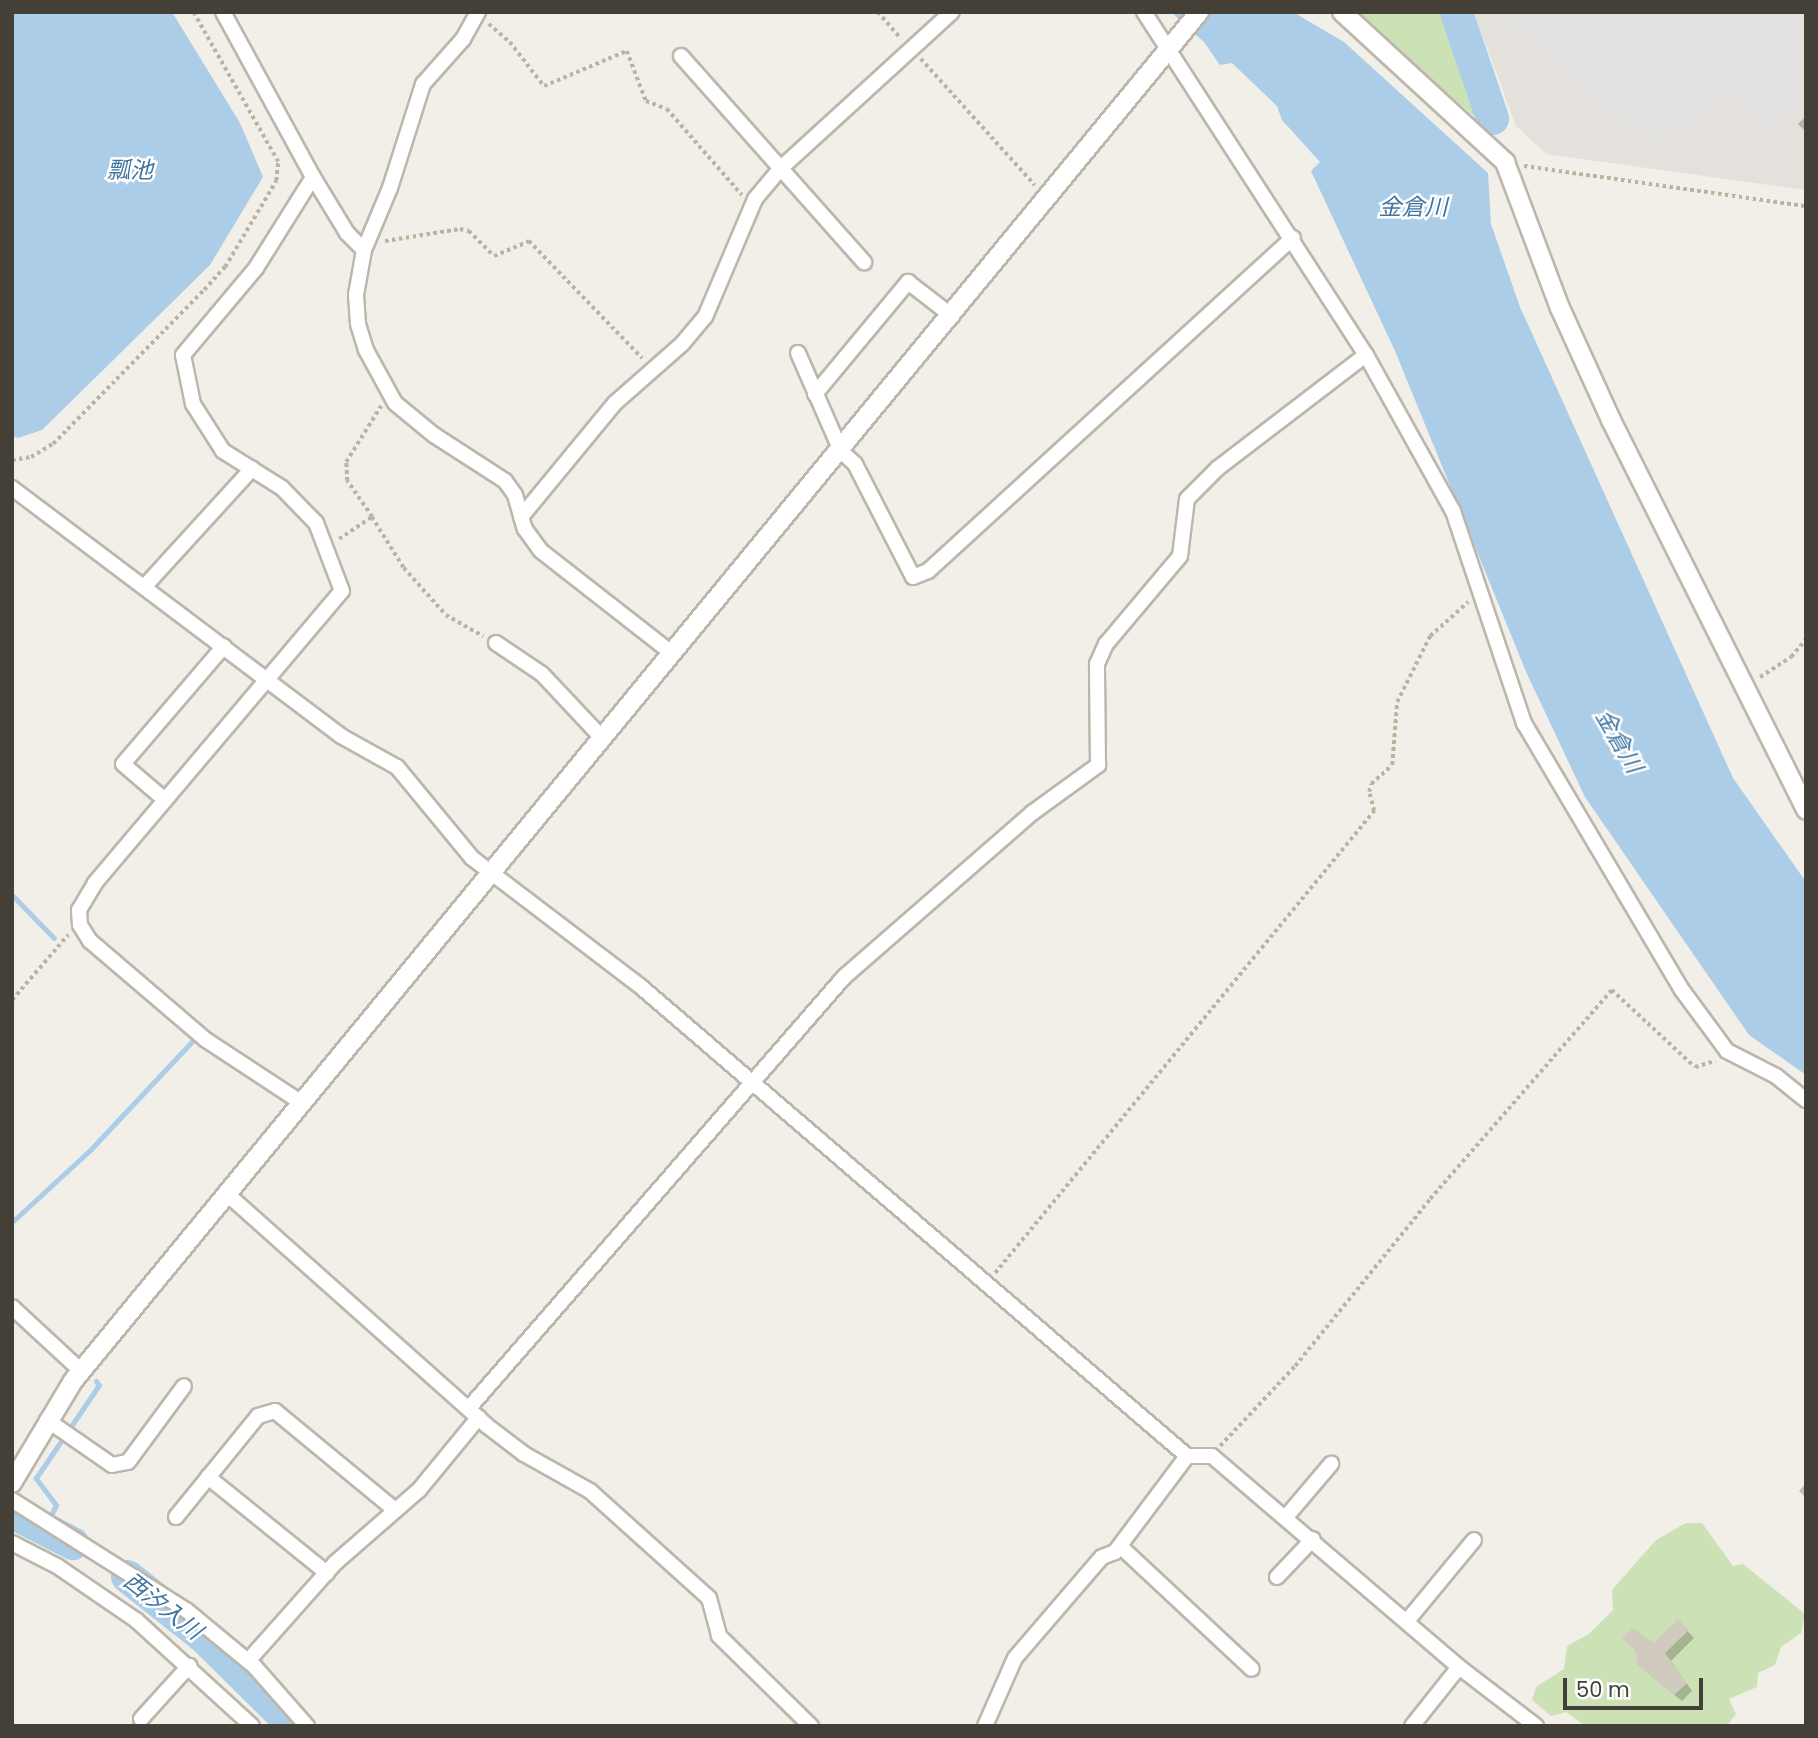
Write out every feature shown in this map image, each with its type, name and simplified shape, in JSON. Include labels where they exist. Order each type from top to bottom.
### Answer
[{"type":"street","points":[[223,12],[313,177],[347,233],[366,244]]},
{"type":"street","points":[[521,517],[580,442],[705,317],[751,206],[781,168],[952,12]]},
{"type":"street","points":[[1144,12],[1293,238],[1366,355],[1453,511],[1504,672],[1524,723],[1682,990],[1727,1051],[1776,1076],[1806,1100]]},
{"type":"street","points":[[12,1483],[58,1428],[81,1371],[841,451],[1199,12]]},
{"type":"street","points":[[1342,12],[1505,162],[1560,308],[1741,683],[1806,810]]},
{"type":"street","points":[[477,15],[463,39],[423,84],[366,244],[356,295],[358,324],[389,393],[434,435],[505,481],[515,495],[521,517],[541,551],[673,654]]},
{"type":"street","points":[[681,56],[864,261]]},
{"type":"street","points":[[302,1103],[205,1040],[90,941],[80,925],[79,910],[95,883],[342,590],[316,523],[282,488],[223,451],[192,404],[183,355],[256,268],[313,177]]},
{"type":"street","points":[[798,353],[841,451],[855,464],[913,577],[928,571],[1293,238]]},
{"type":"street","points":[[815,394],[908,282],[952,316]]},
{"type":"street","points":[[248,1661],[327,1573],[419,1490],[474,1412],[750,1082],[844,976],[1032,813],[1098,765],[1097,664],[1106,644],[1180,556],[1187,499],[1218,468],[1366,355]]},
{"type":"street","points":[[145,586],[252,469]]},
{"type":"street","points":[[12,488],[341,736],[397,766],[471,858],[640,986],[1187,1456],[1212,1455],[1459,1667],[1536,1726]]},
{"type":"street","points":[[496,643],[542,674],[602,738]]},
{"type":"street","points":[[165,800],[123,764],[224,646]]},
{"type":"street","points":[[228,1194],[524,1454],[590,1491],[709,1598],[719,1636],[811,1726]]},
{"type":"street","points":[[12,1307],[81,1371]]},
{"type":"street","points":[[58,1428],[112,1465],[128,1462],[184,1387]]},
{"type":"street","points":[[176,1517],[258,1416],[275,1411],[395,1510]]},
{"type":"street","points":[[985,1726],[1015,1658],[1102,1557],[1120,1546],[1187,1456]]},
{"type":"street","points":[[1286,1517],[1331,1464]]},
{"type":"street","points":[[208,1477],[327,1573]]},
{"type":"street","points":[[12,1500],[133,1573],[248,1661],[307,1726]]},
{"type":"street","points":[[1277,1577],[1313,1539]]},
{"type":"street","points":[[1407,1621],[1474,1540]]},
{"type":"street","points":[[12,1543],[57,1566],[124,1613],[189,1666],[252,1726]]},
{"type":"street","points":[[1120,1546],[1252,1669]]},
{"type":"street","points":[[141,1719],[189,1666]]},
{"type":"street","points":[[1412,1726],[1459,1667]]},
{"type":"path","points":[[12,460],[30,457],[53,444],[204,290],[225,267],[276,181],[278,162],[193,12]]},
{"type":"path","points":[[878,12],[1046,197]]},
{"type":"path","points":[[477,15],[510,42],[544,86],[627,51],[646,101],[667,109],[751,206]]},
{"type":"path","points":[[1505,162],[1806,205]]},
{"type":"path","points":[[366,244],[393,243],[460,229],[469,231],[494,256],[529,241],[652,370]]},
{"type":"path","points":[[389,393],[346,462],[347,481],[404,568],[446,615],[496,643]]},
{"type":"path","points":[[326,548],[372,517]]},
{"type":"path","points":[[986,1285],[1374,811],[1368,792],[1371,784],[1392,765],[1397,702],[1430,636],[1480,591]]},
{"type":"path","points":[[1741,683],[1770,674],[1806,639]]},
{"type":"path","points":[[12,1000],[80,925]]},
{"type":"path","points":[[1212,1455],[1295,1366],[1430,1199],[1612,990],[1695,1067],[1727,1051]]},
{"type":"shaded area","points":[[1474,12],[1806,12],[1806,190],[1546,154],[1516,126]]},
{"type":"shaded area","points":[[1806,12],[1806,99],[1770,140],[1725,101],[1683,149],[1666,135],[1651,152],[1490,13]]},
{"type":"green space","points":[[1354,12],[1450,12],[1486,112],[1482,123]]},
{"type":"green space","points":[[1686,1523],[1702,1523],[1733,1566],[1743,1564],[1805,1614],[1801,1633],[1781,1647],[1775,1665],[1758,1673],[1757,1687],[1729,1699],[1736,1714],[1727,1726],[1585,1726],[1566,1712],[1551,1716],[1532,1700],[1536,1687],[1564,1669],[1567,1646],[1589,1634],[1613,1610],[1612,1590],[1656,1540]]},
{"type":"water","name":"瓢池","points":[[12,12],[172,12],[240,123],[263,177],[210,265],[42,430],[18,438],[12,436]]},
{"type":"water","name":"金倉川","points":[[1171,12],[1293,12],[1344,42],[1488,173],[1491,224],[1520,307],[1733,778],[1806,882],[1806,1075],[1749,1035],[1585,797],[1527,674],[1395,351],[1311,171],[1320,162],[1282,120],[1277,106],[1232,63],[1220,65],[1204,42]]},
{"type":"building","points":[[1678,1619],[1689,1630],[1665,1653],[1687,1683],[1674,1695],[1635,1663],[1638,1660],[1634,1649],[1622,1638],[1633,1628],[1654,1643]]},
{"type":"waterway","points":[[1456,12],[1492,118]]},
{"type":"waterway","points":[[12,895],[54,938]]},
{"type":"waterway","points":[[12,1222],[91,1149],[197,1036]]},
{"type":"waterway","points":[[52,1513],[56,1505],[36,1478],[99,1385],[96,1381]]},
{"type":"waterway","name":"西汐入川","points":[[12,1512],[72,1543]]},
{"type":"waterway","name":"西汐入川","points":[[127,1576],[204,1637],[294,1726]]}]
